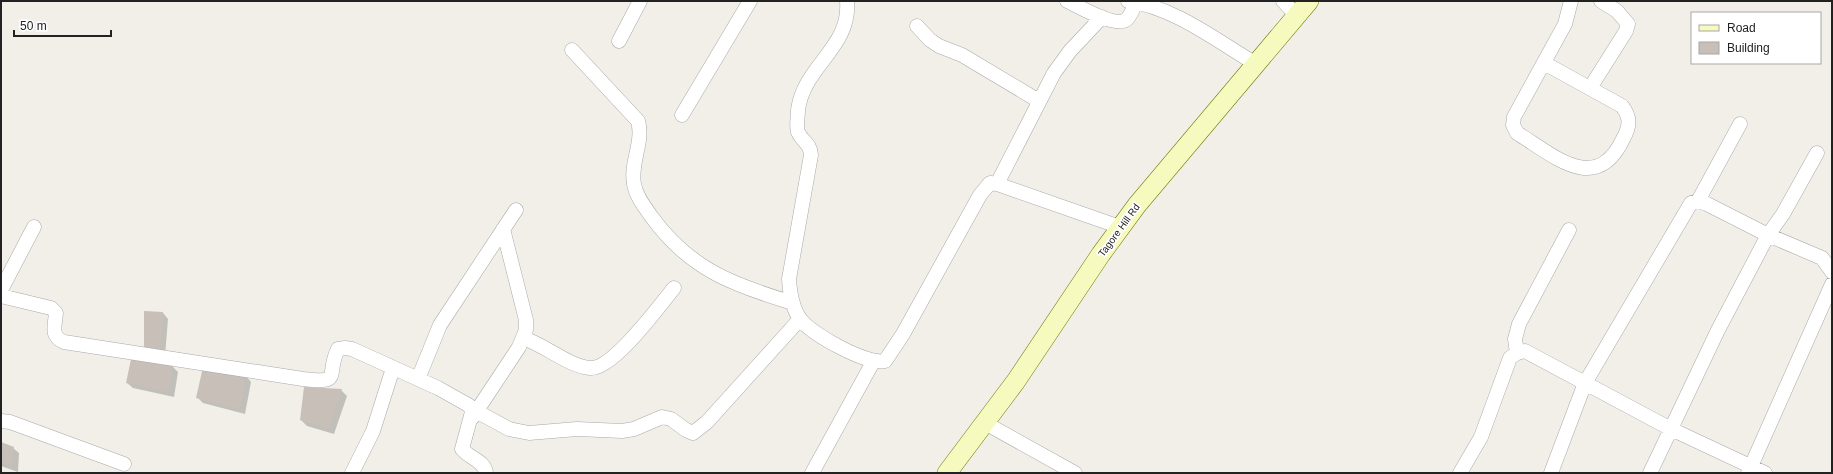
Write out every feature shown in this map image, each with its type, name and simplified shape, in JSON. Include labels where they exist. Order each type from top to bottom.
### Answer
[{"type":"main road","name":"Tagore Hill Rd","points":[[954,471],[985,423],[1016,381],[1120,227],[1309,1]]},
{"type":"street","points":[[618,41],[640,1]]},
{"type":"street","points":[[682,115],[750,1]]},
{"type":"street","points":[[847,1],[844,28],[836,42],[804,86],[798,110],[798,132],[810,147],[811,155],[789,279],[793,303],[800,319],[809,328],[823,337],[873,362],[886,361],[980,195],[990,183],[997,184],[1120,227]]},
{"type":"street","points":[[1067,1],[1111,21],[1121,22],[1127,19],[1132,2],[1154,6],[1176,16],[1256,64]]},
{"type":"street","points":[[1283,1],[1297,16]]},
{"type":"street","points":[[1544,63],[1622,106],[1629,118],[1629,127],[1620,146],[1614,154],[1598,168],[1587,169],[1566,163],[1517,133],[1513,125],[1514,117],[1565,24],[1571,1]]},
{"type":"street","points":[[1590,88],[1626,31],[1628,24],[1617,11],[1601,1]]},
{"type":"street","points":[[997,184],[1039,101],[1063,61],[1102,17]]},
{"type":"street","points":[[917,26],[930,40],[939,46],[962,55],[1039,101]]},
{"type":"street","points":[[572,50],[638,121],[640,130],[632,168],[634,185],[638,196],[659,227],[689,256],[720,278],[737,286],[793,303]]},
{"type":"street","points":[[1698,201],[1740,124]]},
{"type":"street","points":[[1650,473],[1718,330],[1768,235],[1783,214],[1817,153]]},
{"type":"street","points":[[1551,473],[1585,383],[1691,203],[1698,201],[1719,209],[1768,235],[1822,258],[1832,272]]},
{"type":"street","points":[[418,379],[440,325],[516,210]]},
{"type":"street","points":[[1,290],[34,227]]},
{"type":"street","points":[[486,473],[483,465],[466,454],[462,449],[474,416],[523,338],[526,320],[503,229]]},
{"type":"street","points":[[1517,352],[1515,339],[1519,324],[1569,230]]},
{"type":"street","points":[[1750,470],[1832,284]]},
{"type":"street","points":[[523,338],[544,347],[575,364],[590,368],[600,366],[608,362],[622,349],[674,288]]},
{"type":"street","points":[[1,296],[50,308],[56,313],[54,334],[56,339],[64,342],[323,381],[329,379],[333,374],[335,355],[338,349],[352,349],[464,401],[470,406],[474,416],[529,433],[577,429],[622,431],[634,429],[662,418],[671,419],[686,430],[693,433],[707,422],[800,319]]},
{"type":"street","points":[[1460,473],[1481,437],[1505,367],[1510,358],[1517,352],[1525,351],[1750,470],[1765,473]]},
{"type":"street","points":[[812,473],[873,362]]},
{"type":"street","points":[[352,473],[373,431],[393,368]]},
{"type":"street","points":[[1,421],[10,422],[124,464]]},
{"type":"street","points":[[985,423],[1075,473]]},
{"type":"building","points":[[144,311],[163,312],[160,351],[144,350]]},
{"type":"building","points":[[131,359],[173,365],[168,392],[126,383]]},
{"type":"building","points":[[203,367],[246,375],[240,409],[196,398]]},
{"type":"building","points":[[304,387],[342,389],[329,429],[300,420]]},
{"type":"building","points":[[1,442],[14,447],[12,467],[1,463]]}]
